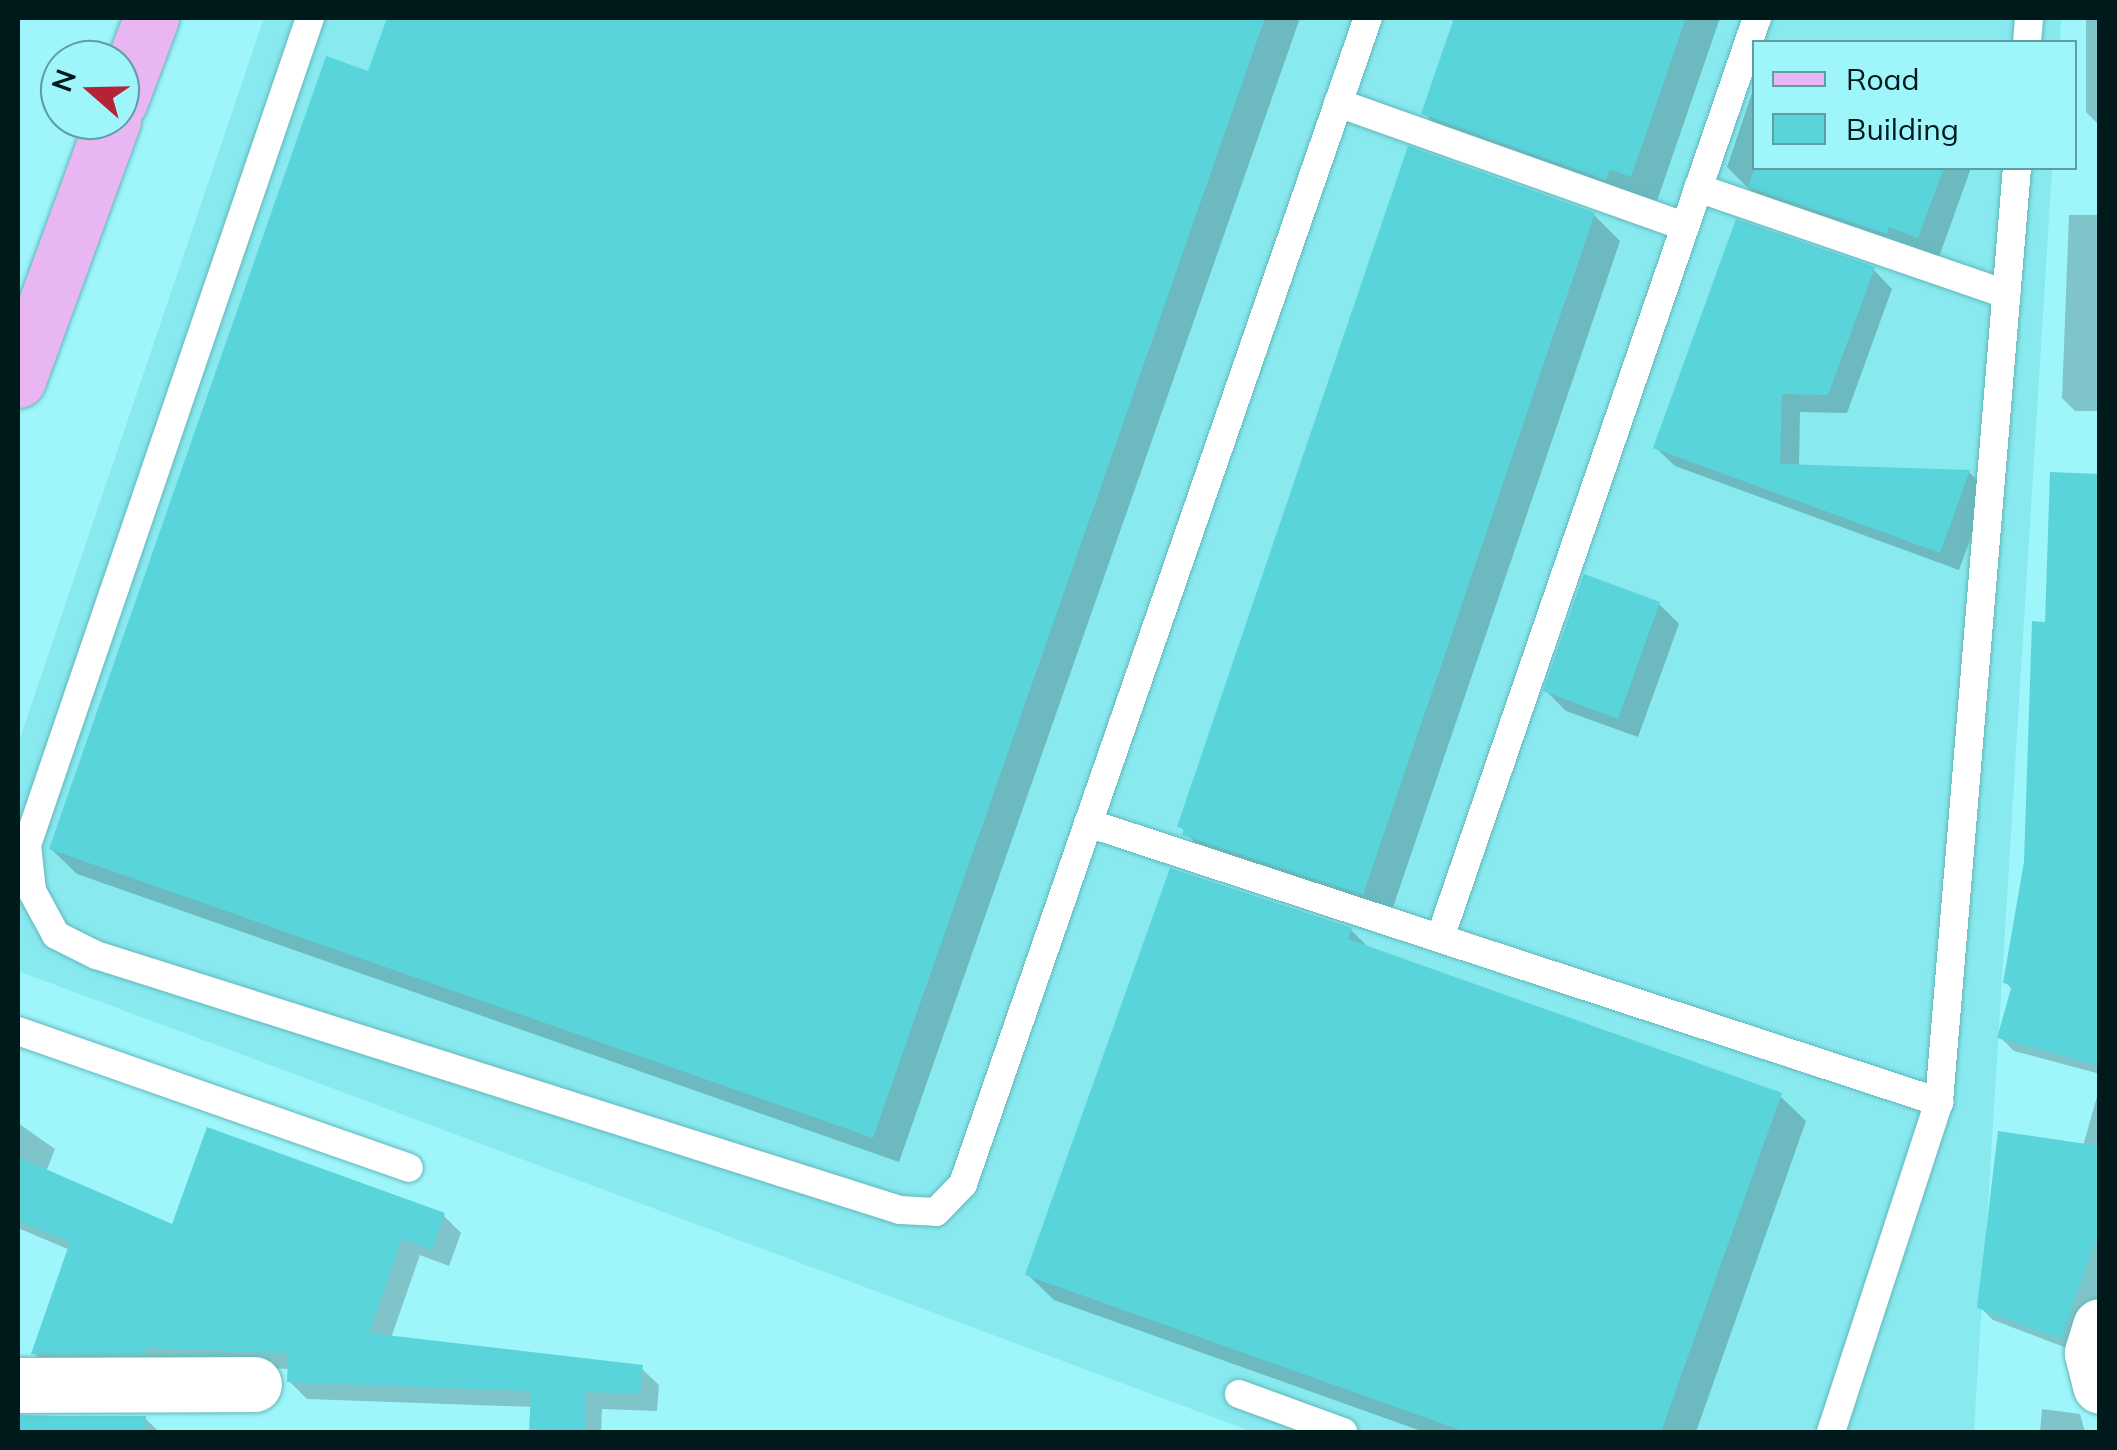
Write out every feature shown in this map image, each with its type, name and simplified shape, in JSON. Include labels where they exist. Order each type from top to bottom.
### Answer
[{"type":"main road","points":[[140,46],[150,18]]},
{"type":"main road","points":[[18,380],[106,140]]},
{"type":"street","points":[[2100,1326],[2092,1352],[2100,1386]]},
{"type":"street","points":[[18,1384],[254,1384]]},
{"type":"lane","points":[[310,18],[28,845],[32,891],[56,934],[96,955],[900,1210],[936,1212],[963,1184],[1368,18]]},
{"type":"lane","points":[[1440,938],[1757,18]]},
{"type":"lane","points":[[1338,104],[1684,226]]},
{"type":"lane","points":[[1832,1432],[1939,1102],[2016,170]]},
{"type":"lane","points":[[1698,188],[2006,294]]},
{"type":"lane","points":[[1088,823],[1939,1102]]},
{"type":"lane","points":[[18,1030],[409,1168]]},
{"type":"lane","points":[[1239,1394],[1344,1432]]},
{"type":"shaded area","points":[[264,18],[2061,18],[2060,40],[1752,40],[1752,170],[2052,170],[1974,1432],[1253,1432],[18,971],[18,744]]},
{"type":"building","points":[[387,18],[1265,18],[873,1138],[49,849],[326,56],[368,71]]},
{"type":"building","points":[[1454,18],[1686,18],[1631,177],[1610,169],[1606,180],[1421,114]]},
{"type":"building","points":[[1408,146],[1595,213],[1363,895],[1182,835],[1184,829],[1177,827]]},
{"type":"building","points":[[1754,170],[1943,170],[1918,238],[1889,227],[1887,234],[1748,187]]},
{"type":"building","points":[[1736,219],[1875,267],[1828,395],[1782,394],[1780,464],[1970,470],[1940,553],[1653,448]]},
{"type":"building","points":[[2050,472],[2100,474],[2100,1066],[1997,1038],[2012,985],[2003,983],[2024,862],[2032,621],[2045,622]]},
{"type":"building","points":[[1584,574],[1660,602],[1618,719],[1543,691]]},
{"type":"building","points":[[1170,868],[1352,928],[1348,939],[1782,1093],[1661,1432],[1466,1432],[1025,1275]]},
{"type":"building","points":[[207,1127],[445,1213],[432,1250],[402,1239],[369,1333],[643,1365],[640,1394],[585,1392],[585,1432],[529,1432],[531,1391],[287,1382],[288,1353],[146,1348],[146,1353],[31,1354],[70,1242],[18,1220],[18,1157],[172,1224]]},
{"type":"building","points":[[1998,1131],[2100,1146],[2100,1228],[2061,1339],[1977,1308]]},
{"type":"building","points":[[18,1416],[146,1416],[146,1432],[18,1432]]}]
